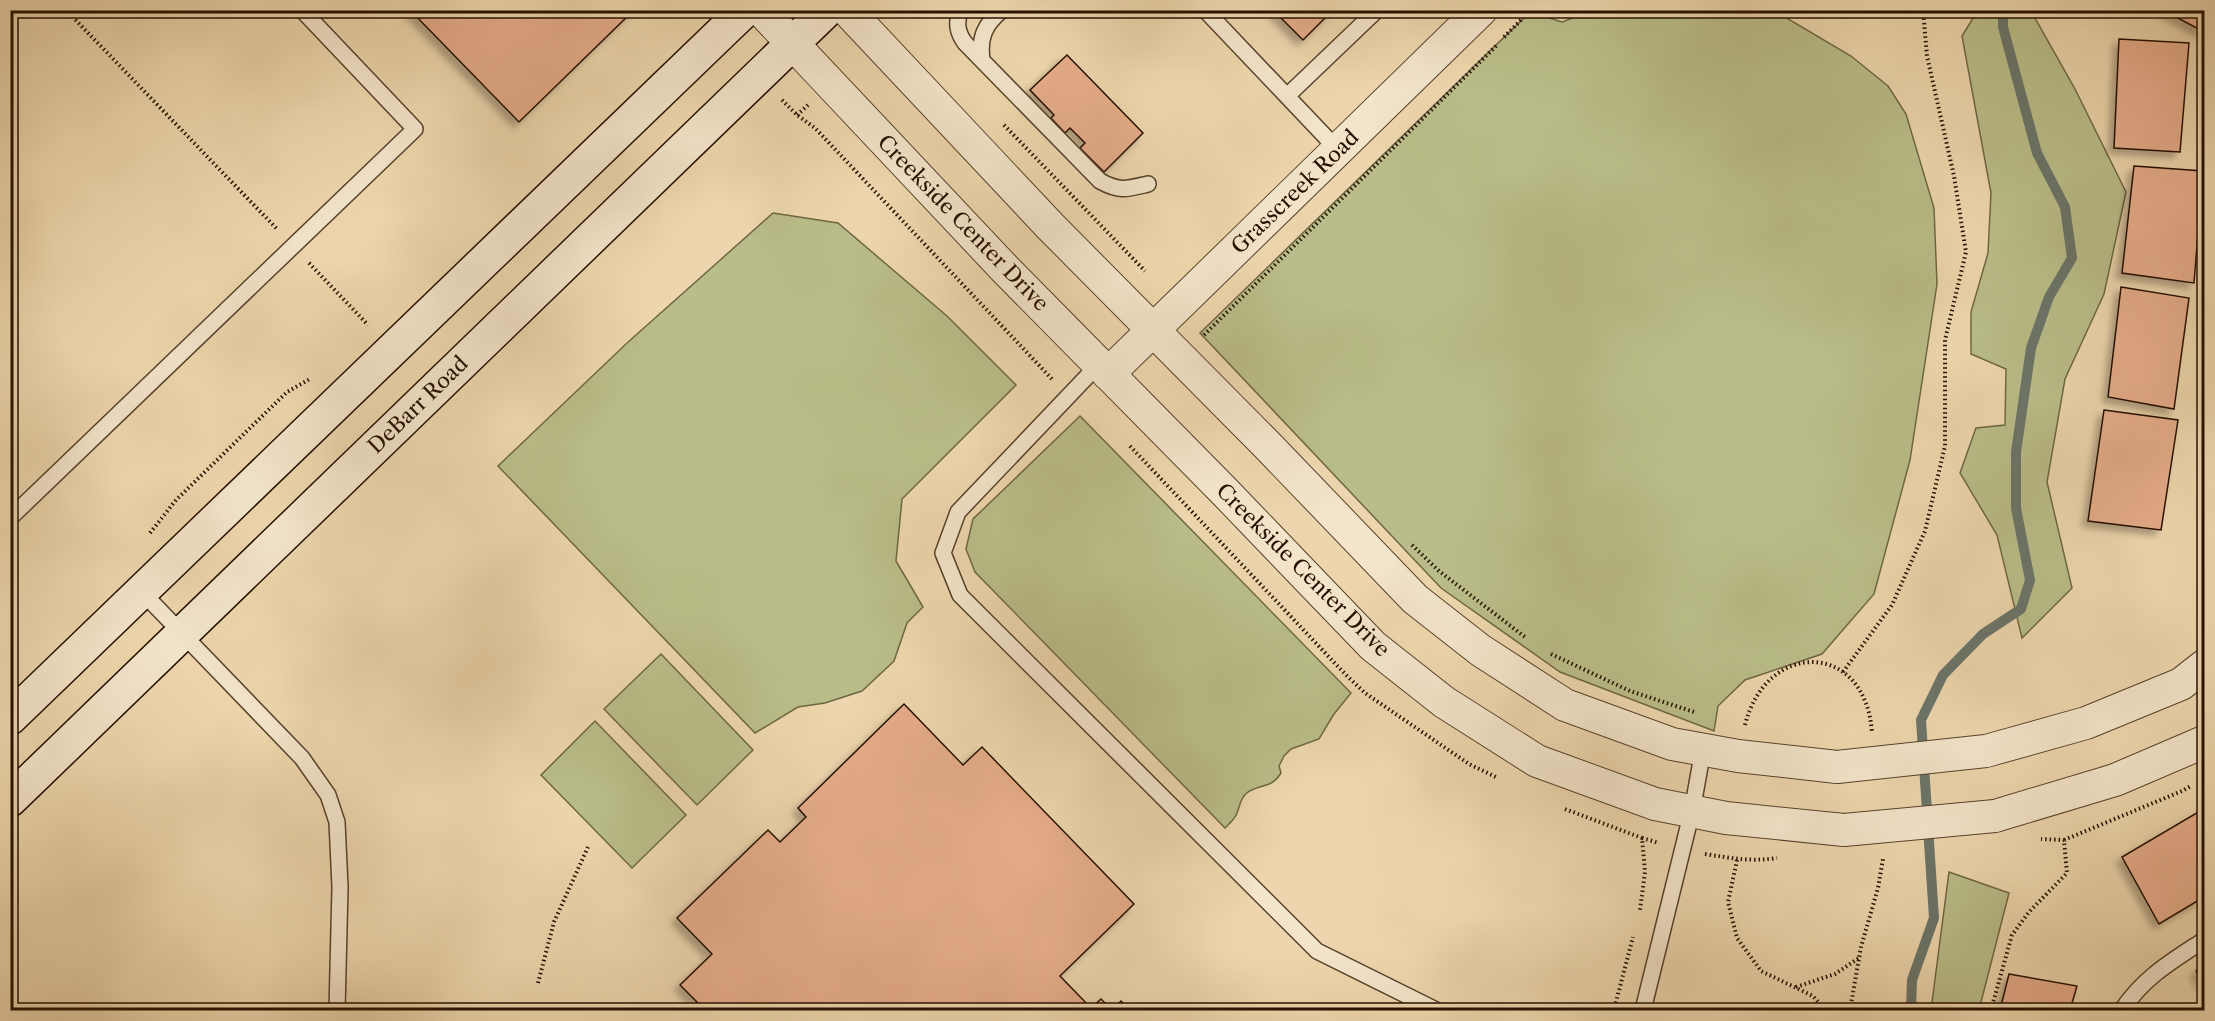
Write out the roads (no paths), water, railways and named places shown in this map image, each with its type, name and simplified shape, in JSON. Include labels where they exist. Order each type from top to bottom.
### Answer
[{"type":"main road","points":[[10,718],[745,10]]},
{"type":"main road","name":"DeBarr Road","points":[[10,800],[794,45],[827,10]]},
{"type":"street","name":"Creekside Center Drive","points":[[761,10],[1005,269],[1373,646],[1444,702],[1537,761],[1655,804],[1726,818],[1844,830],[1995,816],[2115,780],[2205,742]]},
{"type":"street","points":[[848,10],[1050,226],[1154,329],[1415,598],[1480,650],[1565,705],[1672,744],[1738,756],[1837,767],[1986,751],[2086,723],[2181,684],[2205,666]]},
{"type":"street","name":"Grasscreek Road","points":[[1104,369],[1154,329],[1481,10]]},
{"type":"lane","points":[[10,518],[415,129],[302,10]]},
{"type":"lane","points":[[960,10],[957,20],[958,33],[1100,181],[1114,189],[1126,190],[1148,184]]},
{"type":"lane","points":[[982,60],[980,42],[988,26],[1002,10]]},
{"type":"lane","points":[[1205,10],[1338,150]]},
{"type":"lane","points":[[1287,96],[1373,12]]},
{"type":"lane","points":[[1104,369],[958,512],[943,553],[960,595],[1317,951],[1436,1011]]},
{"type":"lane","points":[[142,592],[302,758],[328,795],[337,822],[340,887],[337,1011]]},
{"type":"lane","points":[[1643,1011],[1692,811],[1703,750]]},
{"type":"lane","points":[[2122,1011],[2133,994],[2160,968],[2205,940]]},
{"type":"waterway","points":[[1911,1010],[1912,980],[1934,918],[1921,720],[1943,675],[1983,634],[2021,609],[2030,580],[2016,508],[2016,452],[2031,348],[2049,297],[2072,258],[2065,207],[2037,153],[2003,27],[2003,10]]}]
